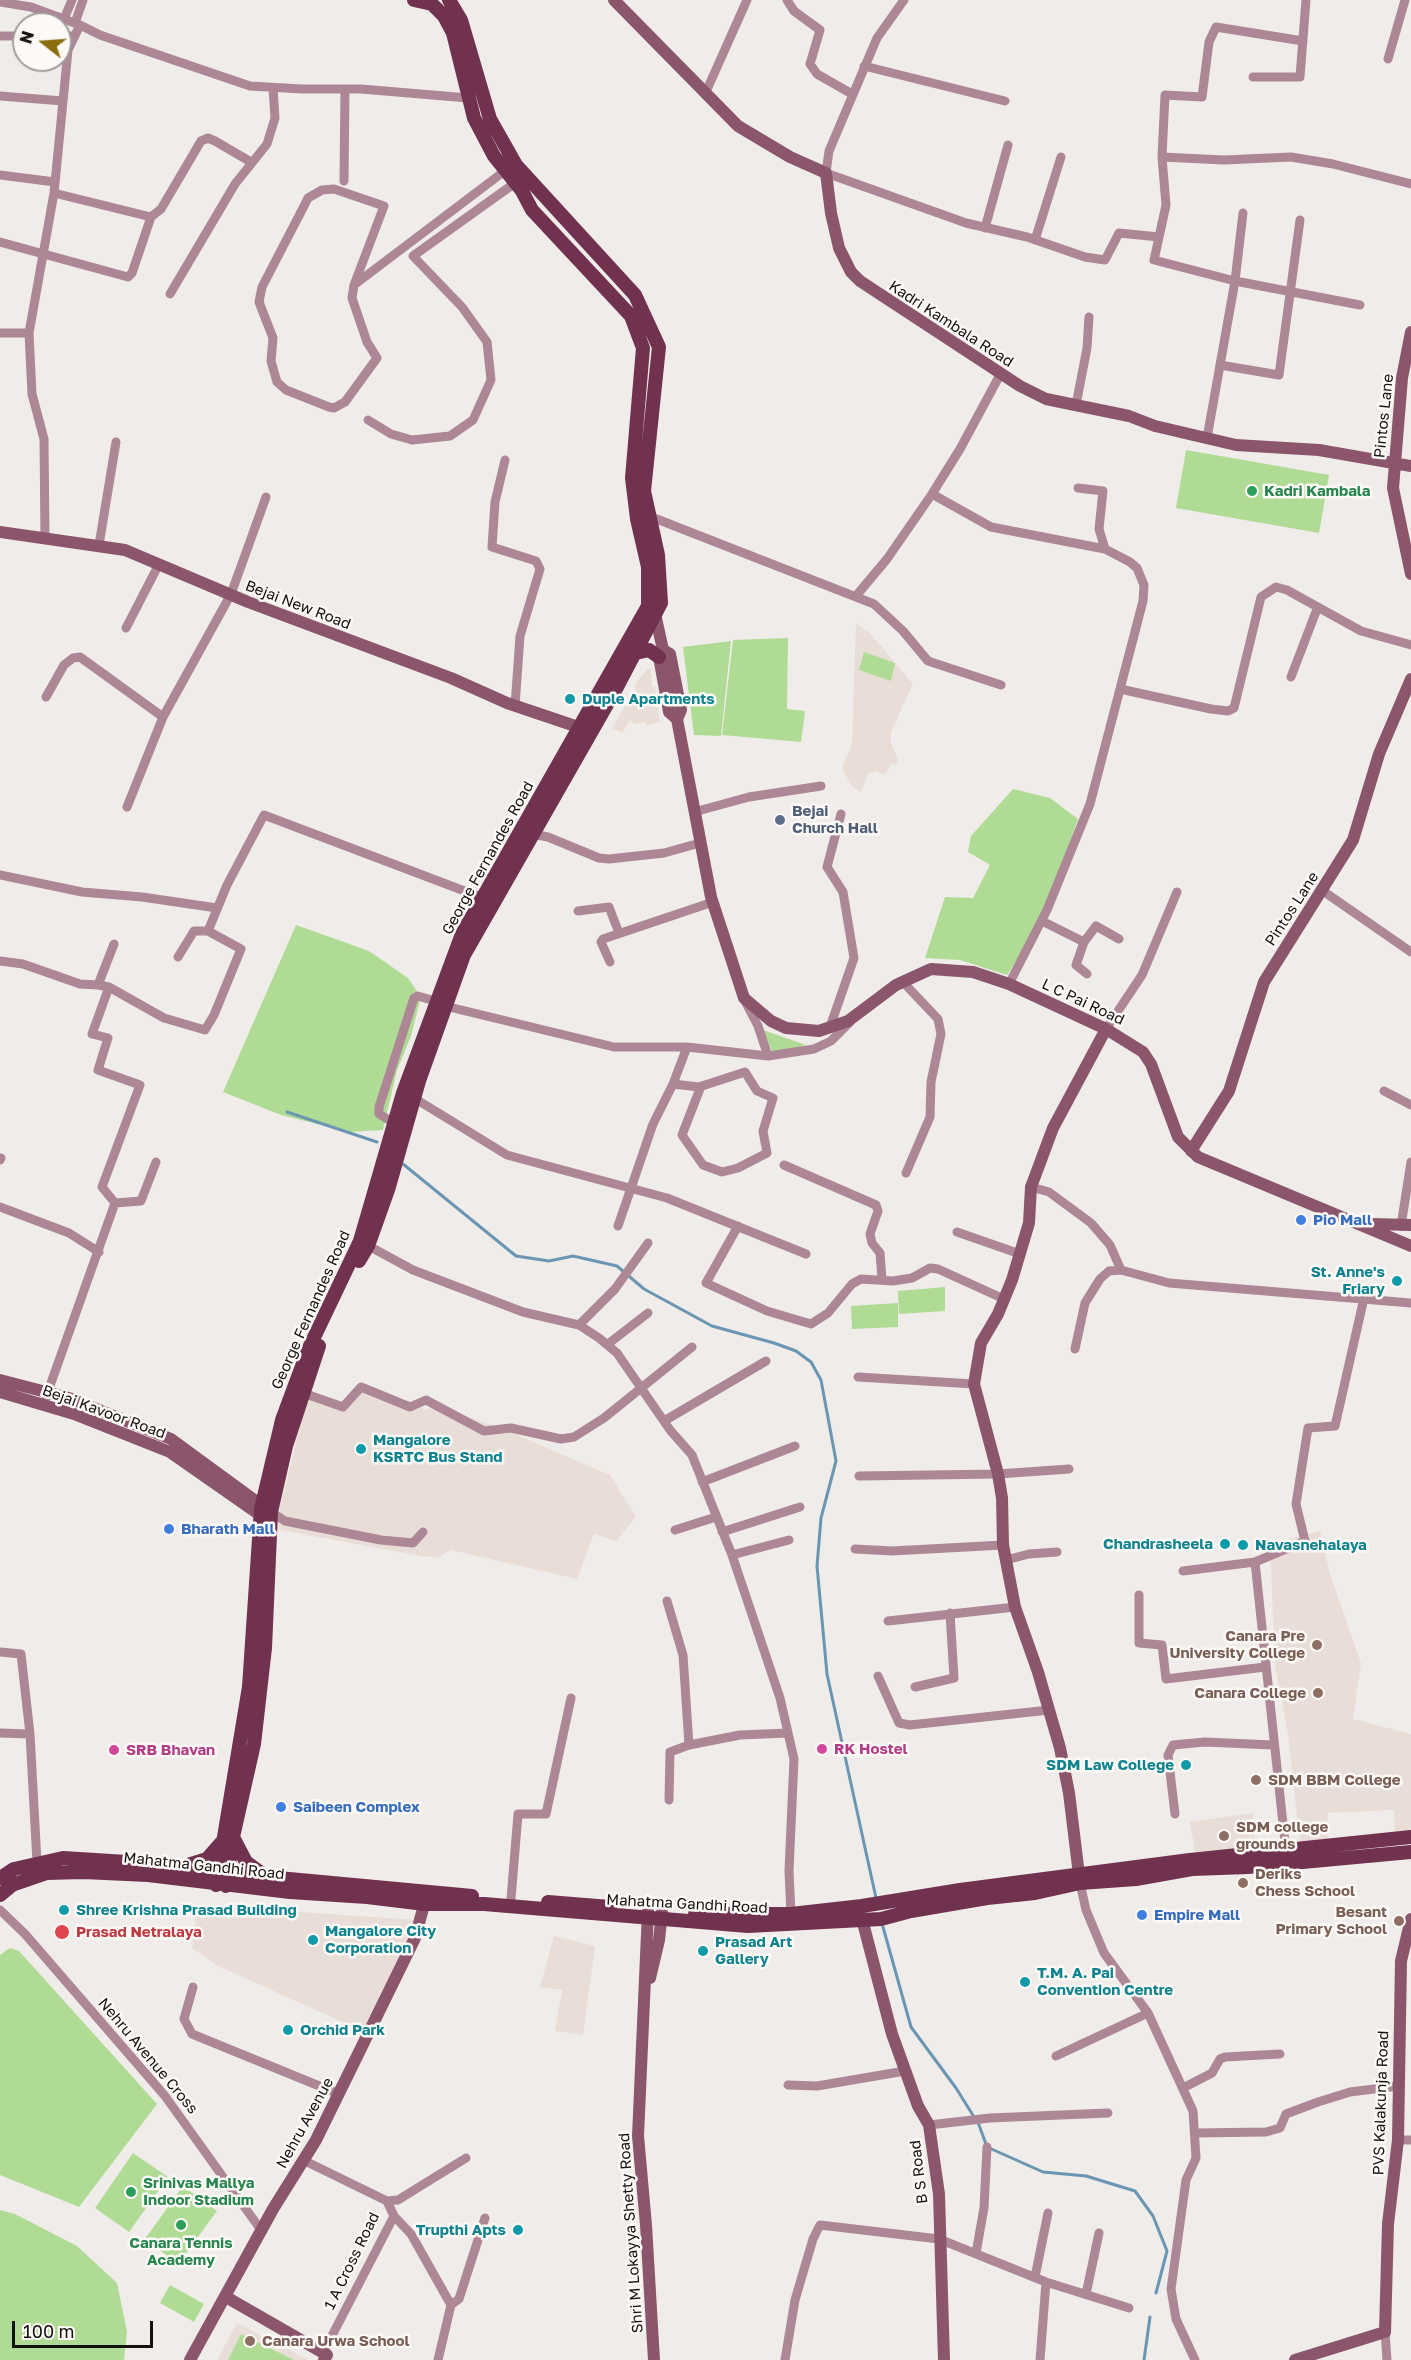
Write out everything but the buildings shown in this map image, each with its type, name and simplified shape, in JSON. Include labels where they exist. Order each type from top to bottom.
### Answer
[{"type":"main road","name":"George Fernandes Road","points":[[222,1879],[249,1687],[266,1514],[282,1420],[308,1350],[364,1244],[388,1190],[440,1003],[462,934],[586,730],[636,653],[652,607],[648,567],[637,519],[632,478],[643,348],[631,316],[532,210],[489,146],[474,117],[453,33],[444,16],[436,2],[414,0]]},
{"type":"main road","name":"George Fernandes Road","points":[[266,1514],[319,1347],[358,1262],[394,1123],[440,1003],[464,955],[532,834],[648,606],[652,607],[661,603],[658,567],[644,491],[659,347],[635,295],[516,165],[490,119],[461,20],[449,0]]},
{"type":"main road","points":[[574,256],[587,244]]},
{"type":"main road","points":[[636,653],[650,650],[661,653]]},
{"type":"main road","name":"Mahatma Gandhi Road","points":[[0,1878],[14,1869],[63,1858],[178,1866],[222,1879],[268,1877],[426,1898],[511,1899],[748,1926],[881,1919],[911,1911],[1190,1860],[1411,1838]]},
{"type":"main road","points":[[178,1866],[207,1859],[228,1839],[246,1863],[268,1877]]},
{"type":"main road","name":"Mahatma Gandhi Road","points":[[0,1895],[12,1886],[47,1872],[222,1879],[484,1904],[654,1916],[791,1914],[1080,1879],[1136,1879],[1192,1869],[1248,1867],[1411,1852]]},
{"type":"street","points":[[45,538],[44,439],[32,394],[29,333],[54,193],[68,50],[75,36],[83,0]]},
{"type":"street","points":[[614,0],[738,126],[790,157],[826,173],[985,228],[1035,240],[1085,257],[1105,260],[1119,233],[1159,237]]},
{"type":"street","points":[[705,94],[747,0]]},
{"type":"street","points":[[787,0],[794,11],[820,30],[810,64],[817,74],[852,94]]},
{"type":"street","points":[[826,173],[829,151],[864,66],[877,38],[904,0]]},
{"type":"street","points":[[1253,77],[1300,77],[1306,0]]},
{"type":"street","points":[[1388,59],[1406,0]]},
{"type":"street","points":[[0,2],[31,7],[45,12]]},
{"type":"street","points":[[72,22],[100,35],[250,86],[345,88],[468,98]]},
{"type":"street","points":[[1303,41],[1216,27],[1209,42],[1202,97],[1165,95],[1162,157],[1166,205],[1154,260],[1235,281],[1360,305]]},
{"type":"street","points":[[864,66],[1005,101]]},
{"type":"street","points":[[170,294],[251,162],[267,144],[275,118],[273,88]]},
{"type":"street","points":[[344,181],[345,88]]},
{"type":"street","points":[[0,96],[63,101]]},
{"type":"street","points":[[0,242],[44,252],[121,277],[128,277],[132,273],[151,217],[161,208],[201,141],[208,138],[251,162]]},
{"type":"street","points":[[985,228],[1008,145]]},
{"type":"street","points":[[1035,240],[1061,157]]},
{"type":"street","points":[[1162,157],[1224,160],[1291,157],[1333,164],[1411,184]]},
{"type":"street","points":[[354,285],[384,206],[334,189],[322,190],[308,198],[262,287],[259,302],[273,338],[270,362],[277,382],[286,390],[328,407],[334,408],[345,402],[377,358],[367,342],[351,298],[354,285],[506,170]]},
{"type":"street","name":"Kadri Kambala Road","points":[[826,173],[834,230],[851,272],[870,290],[1046,399],[1129,416],[1155,426],[1236,445],[1319,450],[1411,466]]},
{"type":"street","points":[[0,175],[55,182]]},
{"type":"street","points":[[368,420],[391,434],[412,440],[450,436],[473,420],[491,380],[487,342],[462,307],[413,256],[515,183]]},
{"type":"street","points":[[54,193],[151,217]]},
{"type":"street","points":[[1207,438],[1235,281],[1243,213]]},
{"type":"street","points":[[1220,365],[1279,375],[1300,220]]},
{"type":"street","points":[[1076,405],[1087,348],[1089,317]]},
{"type":"street","name":"Pintos Lane","points":[[1411,332],[1402,378],[1394,463],[1394,488],[1411,574]]},
{"type":"street","points":[[0,333],[29,333]]},
{"type":"street","points":[[856,596],[887,559],[932,494],[960,449],[1001,373]]},
{"type":"street","points":[[99,544],[116,442]]},
{"type":"street","points":[[505,460],[495,502],[492,548],[536,561],[540,569],[520,636],[514,705]]},
{"type":"street","points":[[1078,488],[1103,491],[1100,529],[1105,549]]},
{"type":"street","points":[[932,494],[991,527],[1105,549],[1130,562],[1140,575],[1143,585],[1140,613],[1090,804],[1042,921],[1009,984]]},
{"type":"street","points":[[127,807],[163,717],[231,594],[266,496]]},
{"type":"street","points":[[649,516],[874,604],[903,631],[928,661],[1001,685]]},
{"type":"street","name":"Bejai New Road","points":[[0,532],[99,544],[125,550],[514,705],[586,730]]},
{"type":"street","points":[[126,628],[159,564]]},
{"type":"street","points":[[1120,689],[1228,711],[1237,703],[1261,597],[1276,587],[1287,590],[1317,609],[1361,631],[1411,645]]},
{"type":"street","points":[[652,607],[669,712],[677,719],[713,902],[744,998],[758,1026],[768,1056]]},
{"type":"street","points":[[1291,677],[1317,609]]},
{"type":"street","points":[[46,697],[64,665],[73,658],[80,657],[163,717]]},
{"type":"street","name":"Pintos Lane","points":[[1191,1151],[1229,1091],[1264,982],[1353,840],[1379,754],[1411,680]]},
{"type":"street","points":[[694,812],[749,797],[821,786]]},
{"type":"street","points":[[830,1027],[841,988],[854,958],[843,892],[827,867],[841,814]]},
{"type":"street","points":[[208,931],[217,908],[264,815],[483,898]]},
{"type":"street","points":[[532,834],[548,837],[599,858],[664,852],[700,843]]},
{"type":"street","points":[[0,875],[82,892],[142,897],[217,908]]},
{"type":"street","points":[[1323,891],[1411,952]]},
{"type":"street","points":[[1177,892],[1142,975],[1106,1029],[1053,1128],[1031,1187],[1029,1223],[1020,1254],[1004,1299],[981,1343],[974,1384],[998,1474],[1002,1498],[1003,1545],[1015,1607],[1049,1710],[1069,1793],[1086,1910],[1104,1953],[1148,2013],[1193,2111],[1196,2158],[1186,2180],[1171,2289],[1176,2319],[1195,2360]]},
{"type":"street","points":[[610,962],[601,940],[713,902]]},
{"type":"street","points":[[578,910],[609,907],[618,933]]},
{"type":"street","points":[[1042,921],[1084,942]]},
{"type":"street","points":[[1087,974],[1076,965],[1084,942],[1096,926],[1119,939]]},
{"type":"street","points":[[0,961],[23,964],[80,984],[109,987],[164,1018],[204,1030],[214,1015],[241,950],[208,931],[194,931],[178,957]]},
{"type":"street","points":[[98,985],[114,944]]},
{"type":"street","name":"L C Pai Road","points":[[744,998],[771,1021],[786,1028],[819,1031],[857,1015],[902,981],[931,969],[944,968],[973,972],[1009,984],[1106,1029],[1136,1047],[1148,1058],[1178,1137],[1191,1151],[1206,1161],[1411,1246]]},
{"type":"street","points":[[902,981],[938,1019],[941,1034],[932,1082],[930,1117],[906,1173]]},
{"type":"street","points":[[109,987],[92,1034],[108,1038],[98,1070],[140,1084],[102,1187],[115,1203]]},
{"type":"street","points":[[394,1123],[379,1114],[379,1107],[414,998],[418,996],[614,1047],[687,1047],[768,1056],[792,1054],[831,1041],[857,1015]]},
{"type":"street","points":[[618,1226],[653,1124],[673,1084],[687,1047]]},
{"type":"street","points":[[673,1084],[701,1086],[745,1072],[757,1091],[773,1098],[763,1131],[767,1153],[738,1168],[722,1172],[703,1165],[682,1136],[701,1086]]},
{"type":"street","points":[[1384,1091],[1411,1105]]},
{"type":"street","points":[[414,1098],[507,1155],[688,1205],[806,1254]]},
{"type":"street","points":[[115,1203],[141,1201],[156,1162]]},
{"type":"street","points":[[1358,1223],[1406,1226],[1411,1162]]},
{"type":"street","points":[[784,1165],[876,1205],[878,1211],[870,1234],[872,1244],[879,1253],[882,1279]]},
{"type":"street","points":[[1031,1187],[1049,1192],[1091,1223],[1110,1245],[1121,1270]]},
{"type":"street","points":[[43,1405],[115,1203]]},
{"type":"street","points":[[0,1208],[69,1233],[99,1252]]},
{"type":"street","points":[[738,1226],[706,1283],[767,1311],[811,1324],[828,1313],[852,1284],[861,1279],[912,1278],[930,1268],[938,1269],[1004,1299]]},
{"type":"street","points":[[957,1232],[1020,1254]]},
{"type":"street","points":[[579,1325],[620,1282],[648,1243]]},
{"type":"street","points":[[364,1244],[413,1269],[523,1312],[579,1325],[608,1344],[617,1353],[640,1390],[692,1455],[732,1555],[780,1698],[794,1759],[789,1871],[791,1914]]},
{"type":"street","points":[[1075,1349],[1085,1303],[1100,1279],[1109,1271],[1121,1270],[1168,1283],[1411,1303]]},
{"type":"street","points":[[1183,1571],[1256,1562],[1305,1541],[1296,1504],[1308,1428],[1335,1426],[1364,1298]]},
{"type":"street","points":[[608,1344],[648,1313]]},
{"type":"street","points":[[303,1393],[343,1407],[362,1388],[410,1407],[426,1400],[484,1431],[511,1428],[561,1439],[574,1437],[640,1390],[692,1347]]},
{"type":"street","points":[[664,1420],[766,1362]]},
{"type":"street","points":[[858,1377],[974,1384]]},
{"type":"street","name":"Bejai Kavoor Road","points":[[0,1380],[47,1392],[111,1413],[171,1439],[266,1514]]},
{"type":"street","name":"Bejai Kavoor Road","points":[[0,1392],[130,1435],[170,1452],[266,1514]]},
{"type":"street","points":[[702,1482],[795,1446]]},
{"type":"street","points":[[859,1476],[998,1474],[1069,1469]]},
{"type":"street","points":[[722,1532],[800,1507]]},
{"type":"street","points":[[266,1514],[285,1521],[381,1540],[413,1542],[423,1532]]},
{"type":"street","points":[[675,1530],[716,1517]]},
{"type":"street","points":[[732,1555],[789,1540]]},
{"type":"street","points":[[855,1549],[892,1551],[1003,1545]]},
{"type":"street","points":[[1006,1560],[1029,1554],[1057,1552]]},
{"type":"street","points":[[1256,1562],[1264,1667],[1286,1851]]},
{"type":"street","points":[[1139,1595],[1139,1643],[1162,1645],[1166,1679],[1264,1667]]},
{"type":"street","points":[[667,1601],[682,1655],[689,1745]]},
{"type":"street","points":[[888,1621],[1015,1607]]},
{"type":"street","points":[[915,1687],[954,1678],[950,1613]]},
{"type":"street","points":[[0,1652],[21,1654],[30,1734],[37,1862]]},
{"type":"street","points":[[878,1676],[899,1723],[910,1725],[1049,1710]]},
{"type":"street","points":[[511,1899],[518,1815],[546,1814],[572,1698]]},
{"type":"street","points":[[0,1733],[30,1734]]},
{"type":"street","points":[[669,1800],[670,1752],[689,1745],[740,1735],[788,1733]]},
{"type":"street","points":[[1175,1814],[1168,1755],[1173,1745],[1205,1742],[1273,1744]]},
{"type":"street","name":"Nehru Avenue","points":[[190,2360],[339,2094],[415,1938],[426,1898]]},
{"type":"street","name":"Nehru Avenue Cross","points":[[0,1910],[25,1934],[165,2096],[261,2230]]},
{"type":"street","name":"Shri M Lokayya Shetty Road","points":[[654,1916],[646,1996],[638,2136],[654,2360]]},
{"type":"street","name":"B S Road","points":[[862,1919],[892,2034],[918,2106],[929,2125],[939,2194],[944,2360]]},
{"type":"street","name":"PVS Kalakunja Road","points":[[1386,2360],[1388,2224],[1405,2140],[1398,2086],[1401,1961],[1411,1919]]},
{"type":"street","points":[[194,1987],[184,2019],[192,2034],[339,2094]]},
{"type":"street","points":[[1056,2055],[1148,2013]]},
{"type":"street","points":[[1183,2088],[1212,2073],[1220,2059],[1225,2057],[1280,2054]]},
{"type":"street","points":[[788,2085],[817,2086],[905,2071]]},
{"type":"street","points":[[1195,2133],[1266,2132],[1280,2128],[1286,2114],[1318,2102],[1350,2092],[1398,2086]]},
{"type":"street","points":[[929,2125],[963,2123],[990,2118],[1108,2113]]},
{"type":"street","points":[[976,2253],[984,2208],[987,2147]]},
{"type":"street","points":[[387,2201],[398,2200],[466,2158]]},
{"type":"street","name":"1 A Cross Road","points":[[303,2160],[387,2201],[394,2216],[327,2357]]},
{"type":"street","points":[[1035,2277],[1048,2213]]},
{"type":"street","points":[[394,2216],[411,2234],[451,2305]]},
{"type":"street","points":[[438,2360],[451,2305],[459,2299],[485,2218]]},
{"type":"street","points":[[785,2360],[795,2300],[813,2239],[820,2225],[939,2239],[1047,2282],[1129,2308]]},
{"type":"street","points":[[1086,2294],[1099,2234]]},
{"type":"street","points":[[1040,2360],[1047,2282]]},
{"type":"street","points":[[226,2297],[327,2357]]},
{"type":"street","points":[[1295,2360],[1385,2332]]},
{"type":"shaded area","points":[[856,623],[869,632],[913,684],[891,732],[891,743],[898,760],[896,765],[892,763],[885,775],[875,771],[868,774],[861,792],[852,787],[842,768],[852,743]]},
{"type":"shaded area","points":[[647,669],[651,669],[652,686],[655,686],[660,722],[646,725],[646,722],[635,724],[630,720],[622,733],[612,728],[636,688],[634,686]]},
{"type":"shaded area","name":"Mangalore KSRTC Bus Stand","points":[[361,1386],[427,1410],[434,1404],[515,1434],[610,1475],[636,1517],[616,1541],[594,1534],[577,1579],[451,1550],[437,1558],[275,1529],[308,1393],[348,1406],[354,1402]]},
{"type":"shaded area","name":"Canara College","points":[[1320,1531],[1330,1574],[1361,1663],[1353,1719],[1411,1734],[1411,1842],[1395,1844],[1394,1810],[1328,1813],[1327,1843],[1300,1843],[1288,1734],[1275,1666],[1270,1544]]},
{"type":"shaded area","name":"SDM college grounds","points":[[1253,1813],[1256,1850],[1195,1852],[1190,1822]]},
{"type":"shaded area","points":[[198,1905],[417,1920],[362,2031],[216,1965],[192,1948]]},
{"type":"shaded area","points":[[554,1936],[595,1946],[583,2035],[555,2031],[562,1990],[540,1987]]},
{"type":"shaded area","name":"Canara Urwa School","points":[[237,2323],[309,2360],[217,2360]]},
{"type":"green space","name":"Kadri Kambala","points":[[1186,450],[1329,475],[1319,533],[1176,508]]},
{"type":"green space","points":[[788,638],[787,709],[805,711],[801,742],[722,735],[733,640]]},
{"type":"green space","points":[[731,641],[721,736],[694,735],[683,647]]},
{"type":"green space","points":[[864,652],[895,663],[891,681],[859,670]]},
{"type":"green space","points":[[1013,789],[1050,798],[1078,819],[1042,921],[1007,975],[960,960],[925,958],[945,897],[973,898],[990,865],[968,852],[971,836]]},
{"type":"green space","points":[[296,925],[369,951],[408,978],[421,997],[411,1036],[397,1070],[383,1130],[349,1132],[281,1115],[223,1092]]},
{"type":"green space","points":[[763,1030],[806,1045],[773,1053]]},
{"type":"green space","points":[[945,1287],[945,1311],[899,1314],[898,1291]]},
{"type":"green space","points":[[898,1303],[898,1327],[852,1329],[851,1306]]},
{"type":"green space","points":[[10,1948],[19,1951],[157,2104],[79,2207],[0,2175],[0,1955]]},
{"type":"green space","name":"Srinivas Mallya Indoor Stadium","points":[[133,2153],[168,2177],[129,2232],[95,2208]]},
{"type":"green space","name":"Canara Tennis Academy","points":[[183,2186],[217,2211],[178,2264],[145,2239]]},
{"type":"green space","points":[[0,2210],[15,2214],[77,2246],[117,2283],[127,2332],[124,2360],[0,2360]]},
{"type":"green space","points":[[170,2285],[204,2304],[194,2322],[160,2303]]},
{"type":"green space","points":[[241,2334],[294,2360],[228,2360]]},
{"type":"waterway","points":[[287,1112],[377,1142]]},
{"type":"waterway","points":[[403,1164],[516,1256],[549,1261],[573,1256],[617,1266],[644,1289],[712,1326],[774,1343],[796,1351],[811,1362],[821,1380],[836,1461],[821,1518],[817,1566],[827,1674],[876,1898]]},
{"type":"waterway","points":[[883,1927],[911,2027],[956,2088],[979,2125],[987,2147],[1043,2172],[1086,2176],[1135,2191],[1153,2216],[1167,2251],[1156,2293]]},
{"type":"waterway","points":[[1144,2360],[1150,2317]]},
{"type":"place","name":"Kadri Kambala","points":[[1252,491]]},
{"type":"place","name":"Duple Apartments","points":[[570,699]]},
{"type":"place","name":"Bejai Church Hall","points":[[780,820]]},
{"type":"place","name":"Pio Mall","points":[[1301,1220]]},
{"type":"place","name":"St. Anne's Friary","points":[[1397,1281]]},
{"type":"place","name":"Mangalore KSRTC Bus Stand","points":[[361,1449]]},
{"type":"place","name":"Bharath Mall","points":[[169,1529]]},
{"type":"place","name":"Chandrasheela","points":[[1225,1544]]},
{"type":"place","name":"Navasnehalaya","points":[[1243,1545]]},
{"type":"place","name":"Canara Pre University College","points":[[1317,1645]]},
{"type":"place","name":"Canara College","points":[[1318,1693]]},
{"type":"place","name":"RK Hostel","points":[[822,1749]]},
{"type":"place","name":"SRB Bhavan","points":[[114,1750]]},
{"type":"place","name":"SDM Law College","points":[[1186,1765]]},
{"type":"place","name":"SDM BBM College","points":[[1256,1780]]},
{"type":"place","name":"Saibeen Complex","points":[[281,1807]]},
{"type":"place","name":"SDM college grounds","points":[[1224,1836]]},
{"type":"place","name":"Deriks Chess School","points":[[1243,1883]]},
{"type":"place","name":"Shree Krishna Prasad Building","points":[[64,1910]]},
{"type":"place","name":"Empire Mall","points":[[1142,1915]]},
{"type":"place","name":"Besant Primary School","points":[[1399,1921]]},
{"type":"place","name":"Prasad Netralaya","points":[[62,1932]]},
{"type":"place","name":"Mangalore City Corporation","points":[[313,1940]]},
{"type":"place","name":"Prasad Art Gallery","points":[[703,1951]]},
{"type":"place","name":"T.M. A. Pai Convention Centre","points":[[1025,1982]]},
{"type":"place","name":"Orchid Park","points":[[288,2030]]},
{"type":"place","name":"Srinivas Mallya Indoor Stadium","points":[[131,2192]]},
{"type":"place","name":"Canara Tennis Academy","points":[[181,2225]]},
{"type":"place","name":"Trupthi Apts","points":[[518,2230]]},
{"type":"place","name":"Canara Urwa School","points":[[250,2341]]}]
